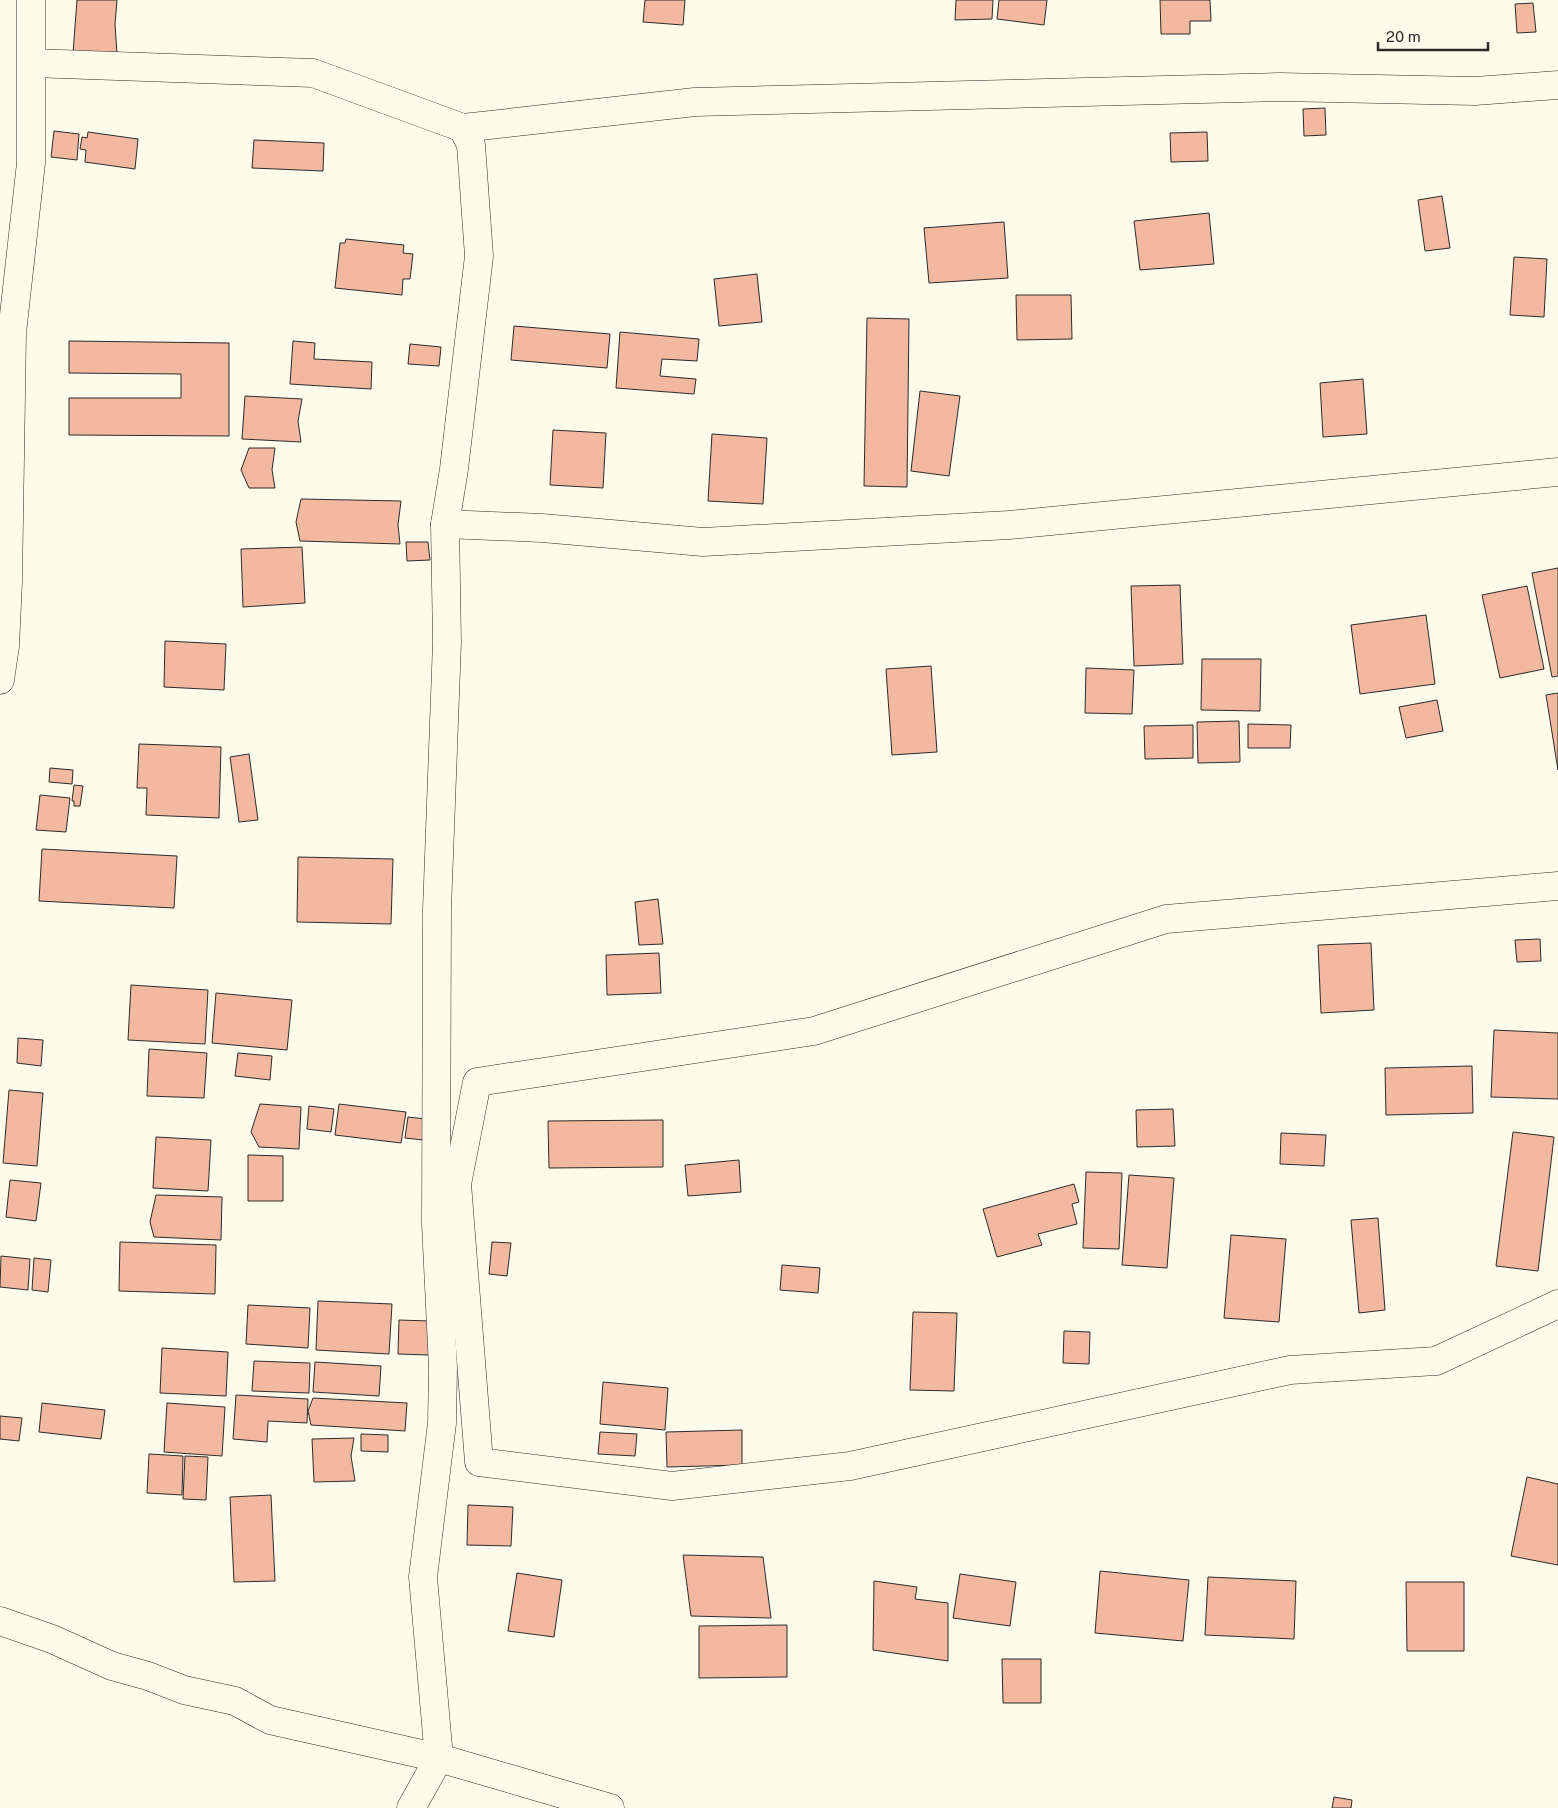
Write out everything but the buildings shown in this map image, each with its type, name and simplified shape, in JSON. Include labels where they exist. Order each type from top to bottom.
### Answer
[{"type":"street","points":[[0,680],[5,646],[4,577],[12,333],[31,163],[31,0]]},
{"type":"street","points":[[32,63],[313,73],[463,128],[695,102],[1279,87],[1475,91],[1558,85]]},
{"type":"street","points":[[412,1808],[439,1758],[423,1577],[442,1423],[442,1359],[436,1224],[437,940],[447,642],[445,524],[454,469],[479,256],[471,145],[463,128]]},
{"type":"street","points":[[445,524],[542,528],[703,542],[1009,525],[1558,472]]},
{"type":"street","points":[[1558,886],[1166,919],[814,1031],[477,1082],[457,1184],[479,1462],[672,1486],[850,1466],[1290,1370],[1436,1361],[1558,1304]]},
{"type":"street","points":[[0,1621],[52,1639],[112,1666],[148,1676],[184,1690],[235,1701],[270,1720],[439,1758],[610,1808]]}]
